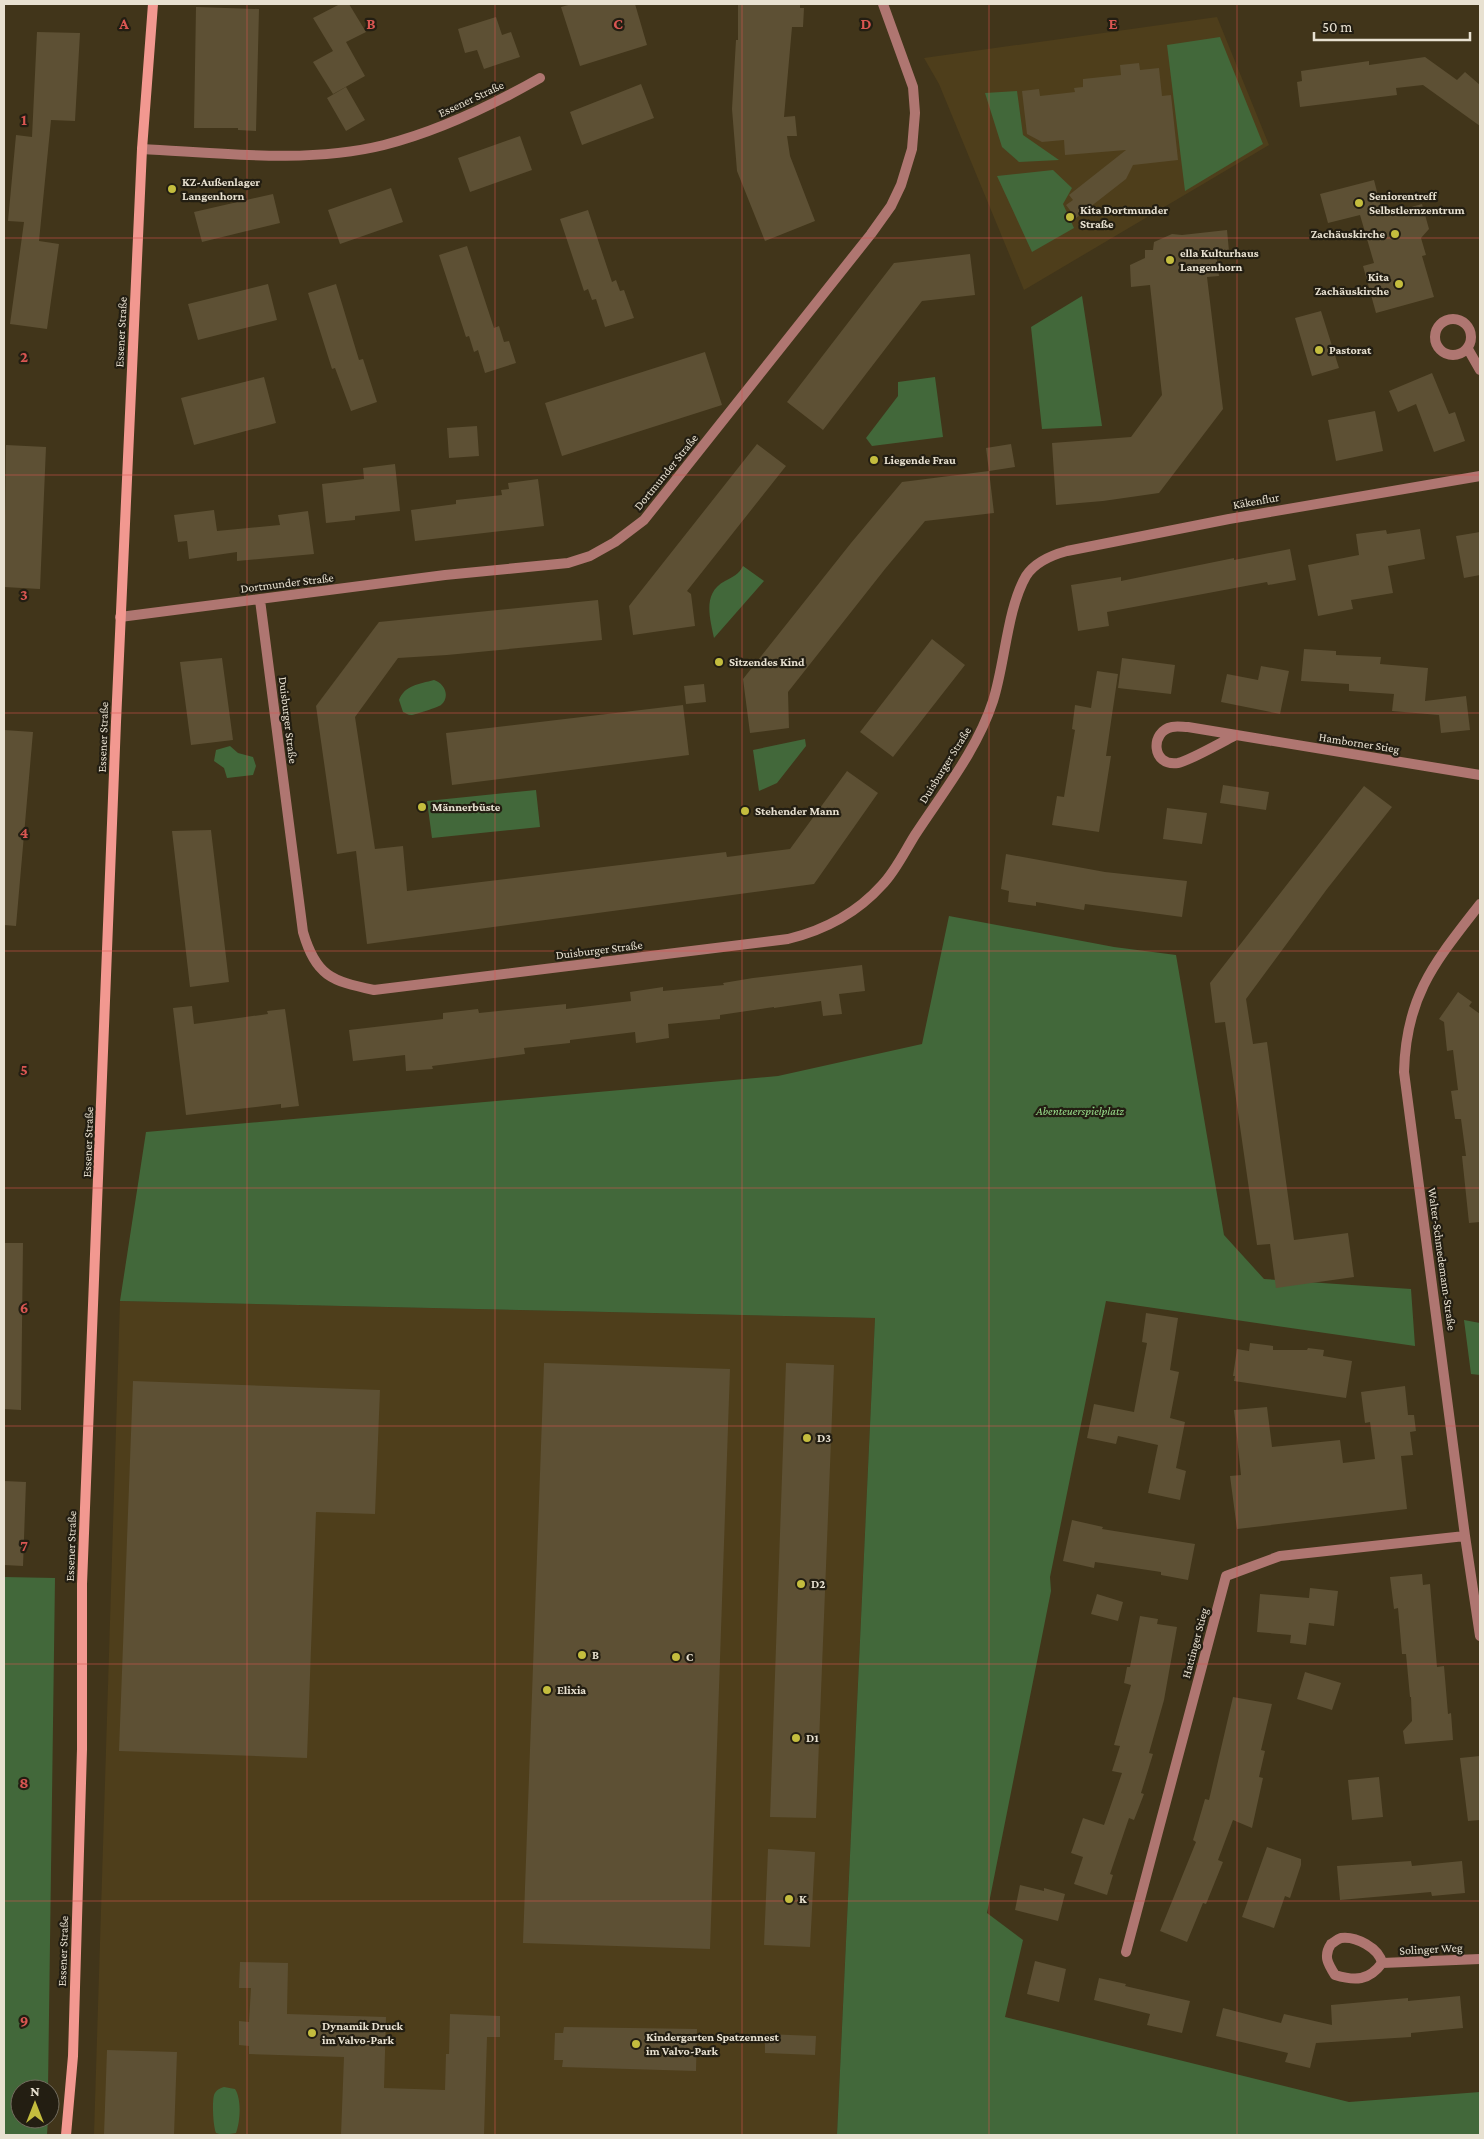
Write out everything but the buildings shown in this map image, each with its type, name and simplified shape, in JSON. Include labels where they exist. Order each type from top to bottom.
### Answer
[{"type":"street","name":"Essener Straße","points":[[66,2135],[73,2056],[82,1749],[82,1584],[120,617],[142,149],[153,4]]},
{"type":"street","name":"Dortmunder Straße","points":[[120,617],[445,575],[568,563],[615,542],[644,520],[871,234],[891,206],[901,185],[912,149],[915,113],[913,87],[884,4]]},
{"type":"street","name":"Essener Straße","points":[[142,149],[288,155],[356,150],[384,145],[429,132],[500,100],[540,78]]},
{"type":"street","points":[[1468,349],[1480,370]]},
{"type":"street","name":"Käkenflur","points":[[1039,563],[1067,551],[1200,524],[1480,476]]},
{"type":"street","name":"Duisburger Straße","points":[[260,600],[303,932],[308,949],[317,965],[336,980],[374,990],[788,939],[814,932],[837,922],[883,885],[976,740],[993,700],[1019,593],[1027,575],[1039,563]]},
{"type":"street","name":"Hamborner Stieg","points":[[1234,736],[1178,763],[1167,763],[1160,758],[1156,748],[1158,738],[1163,731],[1172,727],[1188,727],[1480,775]]},
{"type":"street","name":"Walter-Schmedemann-Straße","points":[[1480,904],[1446,948],[1422,987],[1408,1030],[1405,1064],[1406,1092],[1480,1636]]},
{"type":"street","name":"Hattinger Stieg","points":[[1126,1952],[1226,1576],[1280,1556],[1465,1536]]},
{"type":"street","name":"Solinger Weg","points":[[1341,1938],[1355,1940],[1370,1947],[1381,1956],[1382,1963],[1372,1976],[1345,1978],[1335,1975],[1327,1963],[1326,1956],[1330,1944],[1341,1938]]},
{"type":"street","name":"Solinger Weg","points":[[1382,1963],[1480,1959]]},
{"type":"shaded area","name":"Kita Dortmunder Straße","points":[[1217,17],[1269,145],[1024,290],[939,84],[924,58]]},
{"type":"shaded area","points":[[120,1301],[875,1318],[837,2135],[94,2135]]},
{"type":"green space","points":[[1220,37],[1263,144],[1185,191],[1167,45]]},
{"type":"green space","points":[[1017,91],[1023,135],[1059,160],[1019,162],[1002,147],[985,93]]},
{"type":"green space","points":[[1053,170],[1072,188],[1063,204],[1074,228],[1032,252],[997,176]]},
{"type":"green space","points":[[1082,296],[1102,426],[1042,429],[1031,327]]},
{"type":"green space","points":[[935,377],[943,437],[872,446],[866,438],[898,396],[898,382]]},
{"type":"green space","points":[[743,566],[764,581],[714,638],[709,606],[710,599],[718,586],[738,573]]},
{"type":"green space","points":[[434,680],[441,684],[445,690],[446,698],[441,705],[413,715],[403,712],[399,700],[405,691],[418,684]]},
{"type":"green space","points":[[805,739],[806,746],[777,783],[759,791],[753,750]]},
{"type":"green space","points":[[230,746],[238,753],[253,757],[256,766],[253,775],[227,778],[224,768],[214,761],[216,750]]},
{"type":"green space","points":[[536,790],[540,827],[432,838],[427,801]]},
{"type":"green space","name":"Abenteuerspielplatz","points":[[949,916],[1114,947],[1176,955],[1224,1235],[1264,1279],[1411,1289],[1415,1346],[1106,1301],[1050,1577],[1051,1591],[987,1913],[1023,1940],[1005,2017],[1349,2102],[1480,2092],[1480,2135],[837,2135],[875,1318],[120,1301],[146,1132],[778,1076],[922,1044]]},
{"type":"green space","points":[[1464,1320],[1480,1323],[1480,1375],[1471,1374]]},
{"type":"green space","points":[[4,1577],[55,1578],[48,2079],[10,2079],[10,2129],[47,2129],[47,2135],[4,2135]]},
{"type":"green space","points":[[224,2087],[235,2089],[239,2099],[240,2111],[236,2133],[223,2135],[216,2133],[215,2130],[213,2103],[216,2092]]},
{"type":"place","name":"KZ-Außenlager Langenhorn","points":[[172,189]]},
{"type":"place","name":"Seniorentreff Selbstlernzentrum","points":[[1359,203]]},
{"type":"place","name":"Kita Dortmunder Straße","points":[[1070,217]]},
{"type":"place","name":"Zachäuskirche","points":[[1395,234]]},
{"type":"place","name":"ella Kulturhaus Langenhorn","points":[[1170,260]]},
{"type":"place","name":"Kita Zachäuskirche","points":[[1399,284]]},
{"type":"place","name":"Pastorat","points":[[1319,350]]},
{"type":"place","name":"Liegende Frau","points":[[874,460]]},
{"type":"place","name":"Sitzendes Kind","points":[[719,662]]},
{"type":"place","name":"Männerbüste","points":[[422,807]]},
{"type":"place","name":"Stehender Mann","points":[[745,811]]},
{"type":"place","name":"D3","points":[[807,1438]]},
{"type":"place","name":"D2","points":[[801,1584]]},
{"type":"place","name":"B","points":[[582,1655]]},
{"type":"place","name":"C","points":[[676,1657]]},
{"type":"place","name":"Elixia","points":[[547,1690]]},
{"type":"place","name":"D1","points":[[796,1738]]},
{"type":"place","name":"K","points":[[789,1899]]},
{"type":"place","name":"Dynamik Druck im Valvo-Park","points":[[312,2033]]},
{"type":"place","name":"Kindergarten Spatzennest im Valvo-Park","points":[[636,2044]]}]
